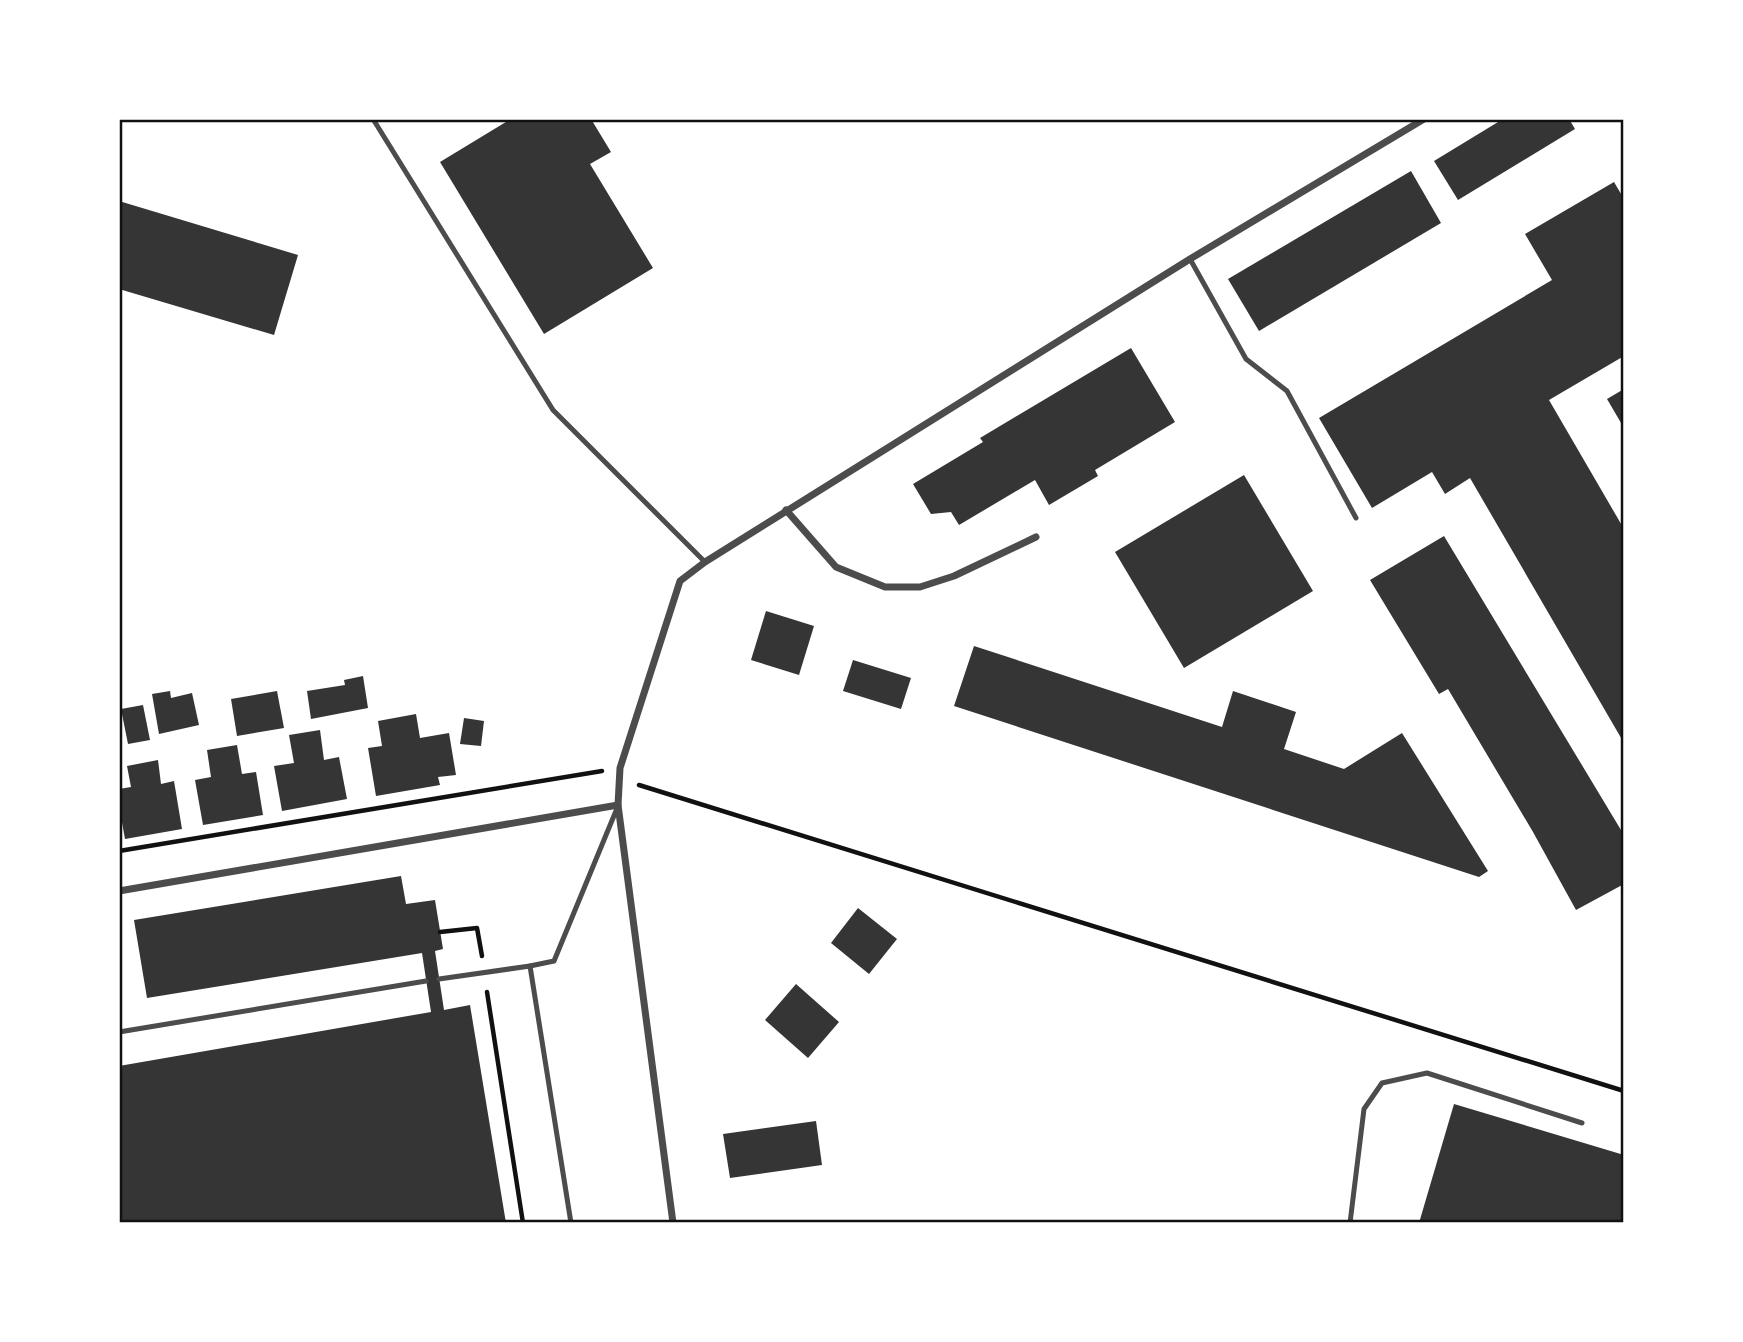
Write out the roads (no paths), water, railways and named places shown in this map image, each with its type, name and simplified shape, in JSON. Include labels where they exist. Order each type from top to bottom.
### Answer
[{"type":"street","points":[[673,1223],[618,805],[620,768],[680,582],[705,562],[786,510],[1190,259],[1424,119]]},
{"type":"street","points":[[786,510],[836,567],[885,587],[920,587],[954,576],[1036,537]]},
{"type":"street","points":[[119,891],[618,805]]},
{"type":"lane","points":[[373,119],[553,410],[705,562]]},
{"type":"lane","points":[[1190,259],[1246,359],[1287,391],[1356,518]]},
{"type":"lane","points":[[439,979],[554,961],[618,805]]},
{"type":"lane","points":[[530,965],[570,1223]]},
{"type":"lane","points":[[119,1032],[426,981]]},
{"type":"lane","points":[[1350,1223],[1364,1109],[1382,1083],[1427,1073],[1583,1123]]}]
